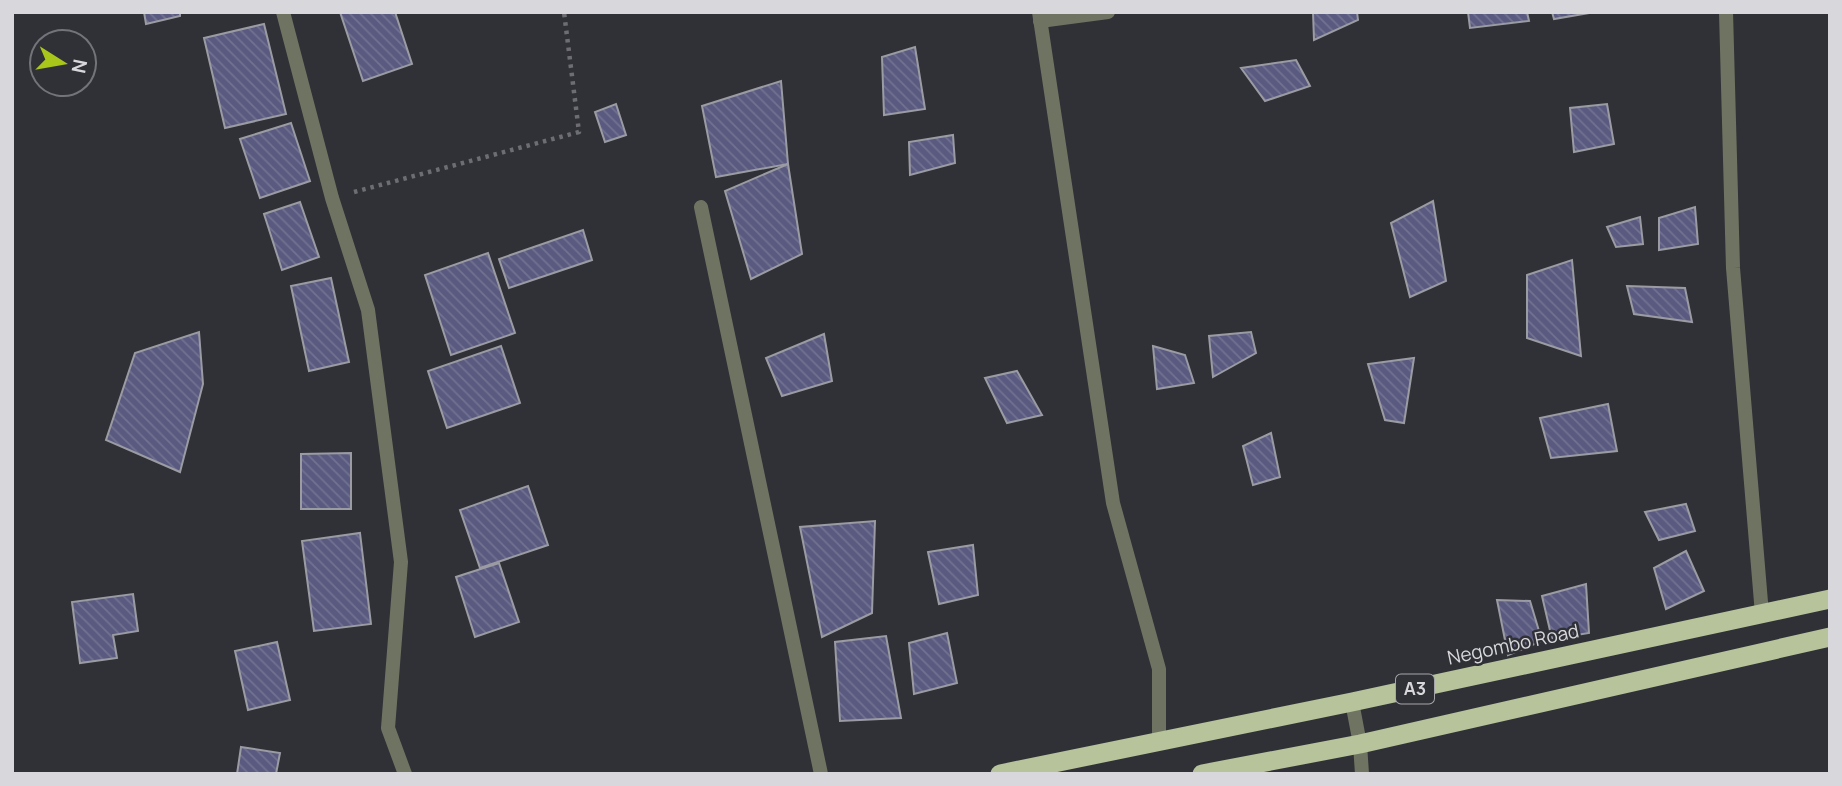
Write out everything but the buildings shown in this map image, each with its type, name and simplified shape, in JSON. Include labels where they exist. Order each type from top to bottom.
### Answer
[{"type":"highway","name":"Negombo Road","points":[[1000,774],[1352,702],[1830,599]]},
{"type":"highway","name":"A3","points":[[1202,774],[1360,744],[1830,637]]},
{"type":"street","points":[[283,12],[332,198],[368,310],[401,562],[388,728],[405,774]]},
{"type":"street","points":[[1108,12],[1040,17],[1113,503],[1159,669],[1159,740]]},
{"type":"street","points":[[1727,12],[1733,268],[1762,614]]},
{"type":"street","points":[[701,207],[821,774]]},
{"type":"street","points":[[1352,702],[1360,744],[1362,774]]},
{"type":"path","points":[[332,198],[579,132],[565,12]]}]
